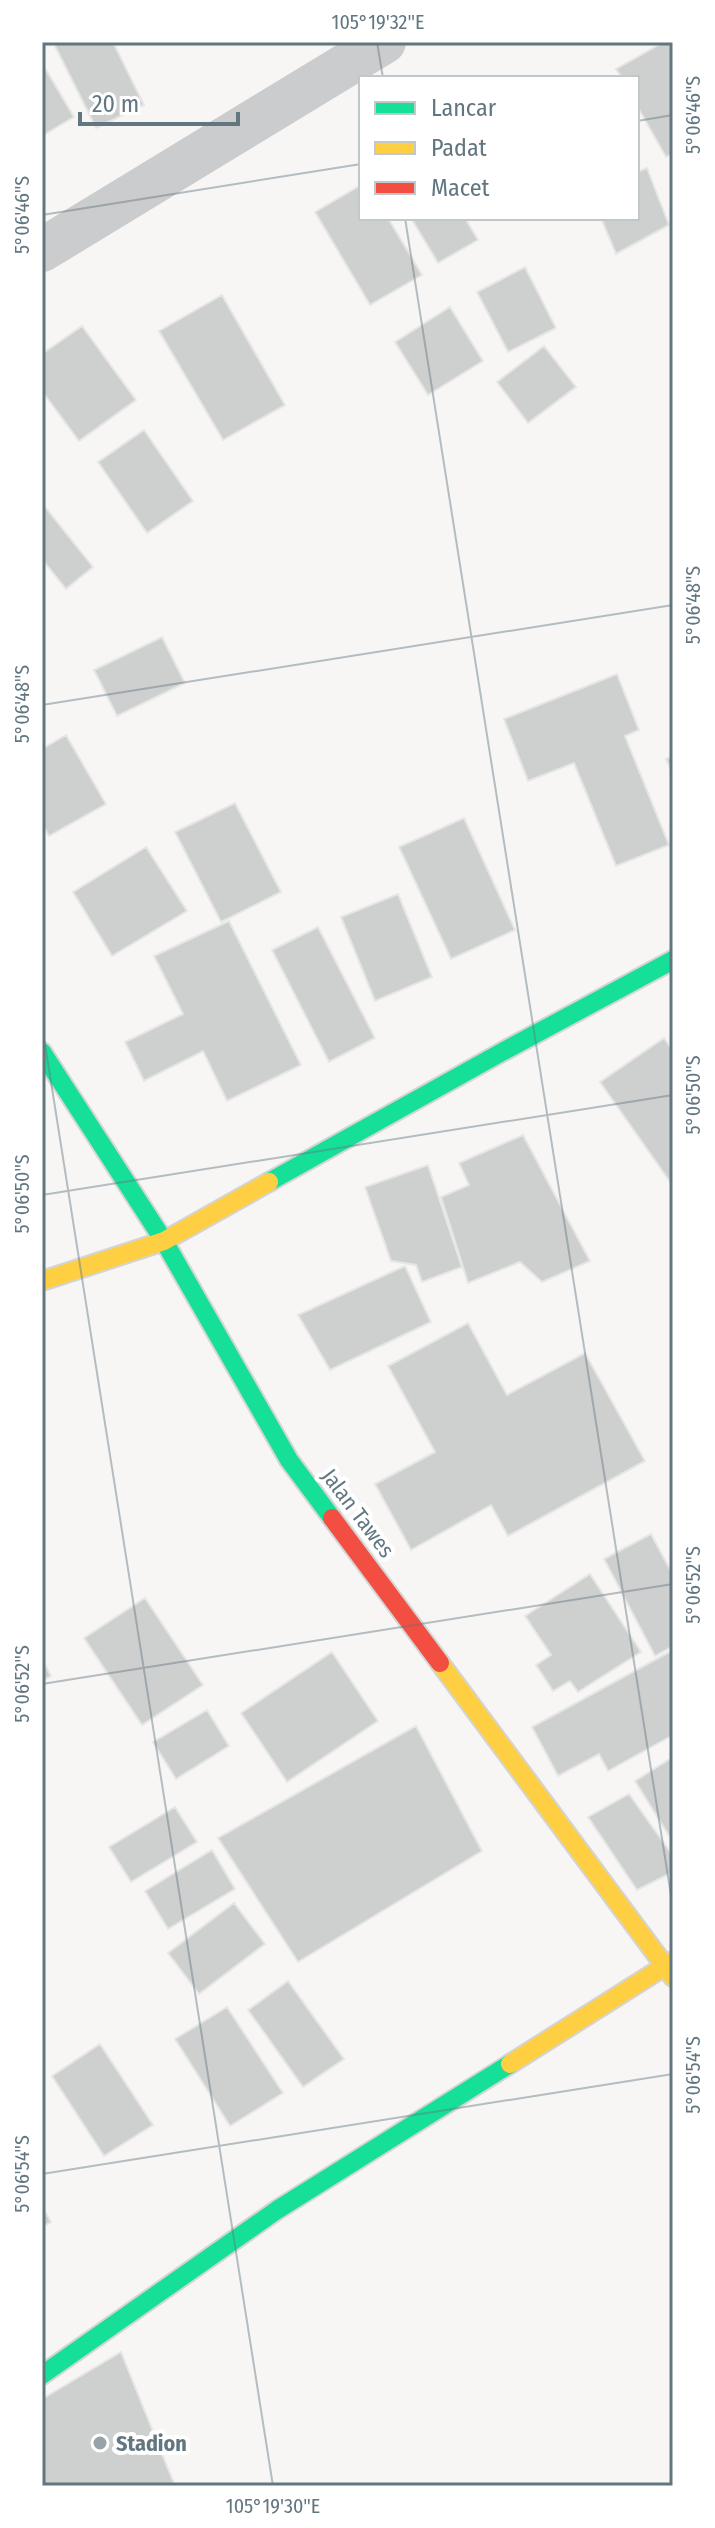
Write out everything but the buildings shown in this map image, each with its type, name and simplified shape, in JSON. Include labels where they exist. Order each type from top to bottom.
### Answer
[{"type":"street","points":[[42,250],[384,42]]},
{"type":"street","points":[[42,1281],[164,1241],[673,960]]},
{"type":"street","name":"Jalan Tawes","points":[[42,1052],[164,1241],[289,1460],[671,1967]]},
{"type":"street","points":[[42,2375],[277,2210],[671,1967]]},
{"type":"traffic: fast","points":[[269,1182],[673,960]]},
{"type":"traffic: fast","points":[[42,1052],[164,1241],[289,1460],[332,1518]]},
{"type":"traffic: fast","points":[[42,2375],[277,2210],[510,2064]]},
{"type":"traffic: slow","points":[[42,1281],[164,1241],[269,1182]]},
{"type":"traffic: slow","points":[[440,1663],[673,1977]]},
{"type":"traffic: slow","points":[[510,2064],[673,1961]]},
{"type":"traffic: jam","points":[[332,1518],[440,1663]]},
{"type":"place","name":"Stadion","points":[[100,2443]]}]
